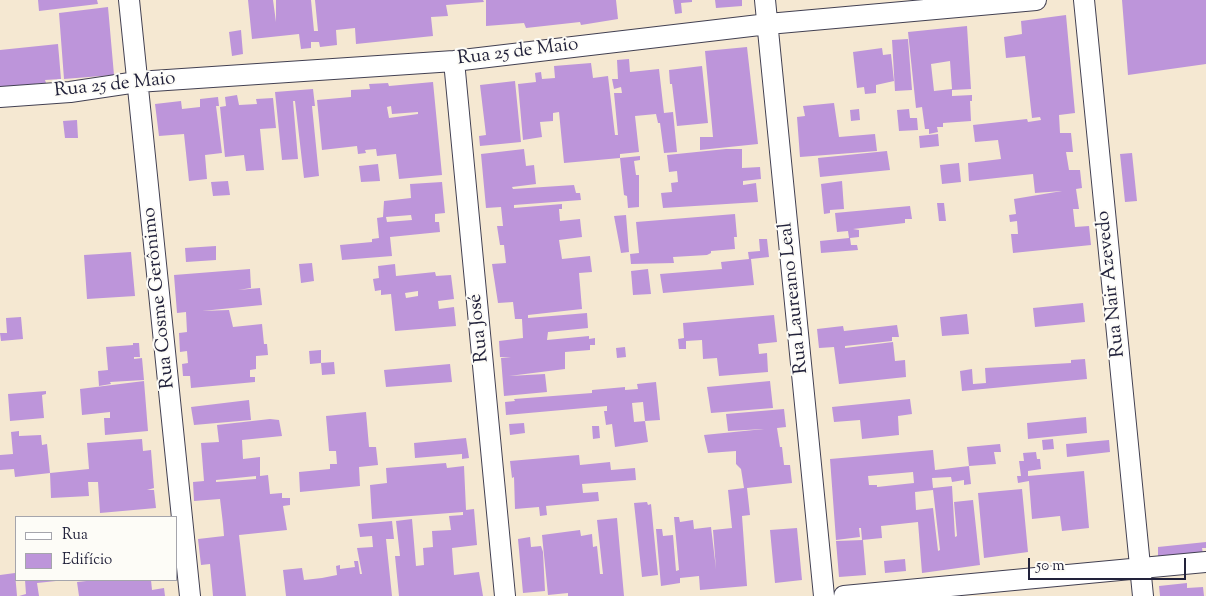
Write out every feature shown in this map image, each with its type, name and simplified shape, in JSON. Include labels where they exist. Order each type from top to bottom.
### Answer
[{"type":"street","name":"Rua Cosme Gerônimo","points":[[129,0],[190,596]]},
{"type":"street","name":"Rua Laureano Leal","points":[[765,0],[824,596]]},
{"type":"street","name":"Rua 25 de Maio","points":[[0,97],[70,92],[138,82],[454,60],[768,24],[1036,0]]},
{"type":"street","name":"Rua Nair Azevedo","points":[[1084,0],[1143,596]]},
{"type":"street","name":"Rua José","points":[[454,60],[506,596]]},
{"type":"street","points":[[844,596],[1206,562]]},
{"type":"building","points":[[38,0],[97,0],[98,4],[39,11]]},
{"type":"building","points":[[248,0],[273,0],[276,22],[276,0],[311,0],[314,31],[318,31],[315,0],[483,0],[484,2],[446,5],[448,16],[431,17],[433,36],[356,44],[355,28],[336,30],[337,45],[320,47],[319,42],[311,42],[311,48],[301,49],[299,34],[252,39]]},
{"type":"building","points":[[486,0],[616,0],[618,19],[581,25],[580,22],[526,28],[524,23],[486,26]]},
{"type":"building","points":[[673,0],[692,0],[692,2],[681,3],[682,13],[675,14]]},
{"type":"building","points":[[715,0],[742,0],[742,6],[716,8]]},
{"type":"building","points":[[1122,0],[1206,0],[1206,64],[1128,75]]},
{"type":"building","points":[[108,7],[114,75],[64,79],[59,13]]},
{"type":"building","points":[[1066,15],[1075,113],[1059,115],[1060,133],[1071,133],[1073,152],[1066,152],[1069,170],[1080,170],[1082,188],[1076,189],[1079,209],[1073,209],[1075,227],[1089,226],[1091,245],[1013,253],[1011,234],[1018,234],[1017,221],[1010,222],[1009,215],[1016,214],[1014,199],[1062,191],[1035,193],[1033,174],[969,181],[968,163],[1001,159],[998,140],[975,142],[973,125],[1027,119],[1028,122],[1041,120],[1040,117],[1032,118],[1025,56],[1006,58],[1004,37],[1022,34],[1021,21]]},
{"type":"building","points":[[967,26],[971,89],[952,90],[952,96],[972,95],[972,101],[970,101],[971,121],[943,123],[943,127],[937,127],[938,132],[929,134],[929,129],[925,129],[922,107],[916,108],[908,32]],"holes":[[[950,61],[952,89],[934,91],[931,64]]]},
{"type":"building","points":[[241,30],[243,54],[232,56],[229,32]]},
{"type":"building","points":[[908,39],[912,90],[895,91],[892,40]]},
{"type":"building","points":[[58,44],[61,79],[45,80],[46,83],[0,87],[0,50]]},
{"type":"building","points":[[747,47],[758,144],[700,150],[700,137],[713,137],[705,51]]},
{"type":"building","points":[[882,48],[883,55],[891,54],[894,81],[876,85],[876,93],[865,94],[864,87],[857,88],[853,52]]},
{"type":"building","points":[[629,59],[630,72],[659,69],[664,113],[673,112],[677,152],[664,153],[660,123],[658,123],[656,114],[635,116],[639,152],[620,154],[620,158],[564,163],[559,112],[553,113],[553,121],[540,122],[542,137],[523,140],[518,84],[536,82],[535,73],[541,72],[542,79],[555,78],[554,66],[591,63],[593,78],[608,76],[615,135],[618,135],[614,93],[622,93],[621,87],[614,89],[612,79],[618,79],[617,60]]},
{"type":"building","points":[[702,66],[708,123],[677,126],[669,70]]},
{"type":"building","points":[[515,81],[521,142],[480,146],[479,136],[486,135],[480,85]]},
{"type":"building","points":[[433,82],[442,175],[399,179],[396,154],[377,156],[376,149],[365,150],[366,153],[358,154],[357,146],[322,150],[317,100],[351,97],[351,90],[370,89],[369,84],[388,83],[389,86]],"holes":[[[391,106],[392,114],[418,112],[418,114],[389,118],[387,107]]]},
{"type":"building","points":[[313,89],[315,106],[312,106],[319,176],[304,178],[295,101],[293,101],[298,159],[282,160],[275,92]]},
{"type":"building","points":[[237,95],[239,105],[257,104],[256,99],[273,98],[276,128],[260,129],[264,170],[246,171],[244,155],[225,157],[220,107],[226,106],[225,97]]},
{"type":"building","points":[[218,97],[219,106],[216,106],[222,153],[205,155],[207,179],[189,181],[184,134],[159,136],[155,104],[181,101],[182,109],[200,107],[200,99]]},
{"type":"building","points":[[834,103],[839,137],[875,134],[877,151],[800,157],[797,117],[805,116],[803,106]]},
{"type":"building","points":[[859,109],[860,120],[851,121],[850,110]]},
{"type":"building","points":[[909,109],[910,118],[917,118],[918,130],[899,131],[897,110]]},
{"type":"building","points":[[77,120],[78,138],[65,138],[63,121]]},
{"type":"building","points":[[938,134],[939,146],[920,148],[919,136]]},
{"type":"building","points":[[524,149],[526,166],[534,165],[536,184],[512,187],[513,189],[574,185],[576,193],[580,193],[581,200],[514,205],[514,208],[562,204],[562,209],[559,209],[560,221],[580,219],[582,237],[559,240],[562,259],[590,256],[592,272],[579,273],[582,309],[528,315],[528,318],[587,313],[588,328],[548,332],[547,340],[589,336],[589,339],[595,338],[595,345],[590,345],[590,350],[565,352],[565,369],[509,376],[545,374],[547,392],[504,396],[501,358],[511,357],[500,357],[499,341],[523,338],[522,319],[515,319],[513,302],[498,303],[492,264],[506,263],[504,245],[500,245],[497,226],[503,226],[501,207],[486,208],[481,154]]},
{"type":"building","points":[[742,149],[742,168],[760,167],[761,179],[743,181],[743,185],[756,183],[758,202],[663,208],[661,193],[672,192],[671,183],[678,182],[677,171],[669,172],[667,155]]},
{"type":"building","points":[[887,151],[890,170],[820,177],[818,158]]},
{"type":"building","points":[[1132,153],[1137,201],[1125,202],[1120,154]]},
{"type":"building","points":[[640,156],[640,160],[634,161],[636,175],[639,175],[639,207],[628,208],[627,196],[624,195],[620,158]]},
{"type":"building","points":[[959,163],[961,182],[942,184],[940,165]]},
{"type":"building","points":[[378,164],[380,181],[361,182],[359,166]]},
{"type":"building","points":[[228,181],[230,195],[213,196],[211,182]]},
{"type":"building","points":[[842,181],[844,209],[830,210],[830,213],[824,214],[821,184]]},
{"type":"building","points":[[442,182],[445,213],[435,214],[435,222],[439,222],[440,232],[390,237],[392,256],[342,260],[340,245],[372,242],[372,239],[379,238],[377,218],[383,217],[384,201],[411,198],[410,184]],"holes":[[[411,215],[412,220],[387,222],[386,217]]]},
{"type":"building","points":[[937,203],[944,203],[946,221],[939,221]]},
{"type":"building","points":[[910,206],[912,219],[905,219],[905,223],[853,229],[859,230],[859,237],[850,238],[851,245],[857,245],[858,250],[821,253],[820,241],[849,238],[848,231],[837,232],[835,213]]},
{"type":"building","points":[[735,214],[737,237],[734,237],[735,249],[711,251],[707,255],[673,257],[674,263],[631,264],[630,254],[639,253],[636,222]]},
{"type":"building","points":[[626,215],[629,252],[621,253],[614,216]]},
{"type":"building","points":[[759,239],[767,239],[769,257],[751,259],[754,285],[663,293],[660,274],[722,269],[721,262],[749,259],[748,252],[760,251]]},
{"type":"building","points":[[216,246],[216,260],[186,262],[185,248]]},
{"type":"building","points":[[131,252],[135,296],[87,299],[84,255]]},
{"type":"building","points":[[312,263],[314,281],[301,283],[299,264]]},
{"type":"building","points":[[395,264],[396,276],[435,272],[436,276],[451,275],[454,299],[438,301],[439,309],[454,307],[456,326],[395,331],[391,294],[381,295],[381,290],[375,291],[373,279],[379,278],[378,266]],"holes":[[[418,291],[418,296],[406,298],[405,293]]]},
{"type":"building","points":[[250,269],[251,288],[238,290],[260,288],[262,305],[202,311],[229,310],[233,327],[262,324],[264,344],[267,344],[268,355],[256,356],[256,369],[250,370],[250,377],[255,377],[255,382],[191,388],[190,376],[183,376],[182,364],[188,363],[187,351],[180,352],[179,333],[187,332],[186,312],[177,313],[174,275]]},
{"type":"building","points":[[648,269],[651,294],[633,295],[631,271]]},
{"type":"building","points":[[1083,303],[1085,322],[1035,327],[1033,308]]},
{"type":"building","points":[[967,314],[969,334],[942,336],[940,317]]},
{"type":"building","points":[[774,315],[777,342],[758,344],[759,354],[767,353],[768,372],[719,376],[717,358],[703,359],[702,340],[686,341],[686,349],[679,349],[678,339],[684,338],[683,323]]},
{"type":"building","points":[[21,317],[23,339],[1,341],[0,333],[7,333],[6,318]]},
{"type":"building","points":[[897,325],[899,337],[892,337],[892,341],[845,346],[845,348],[893,342],[895,361],[905,360],[906,377],[839,384],[834,347],[819,348],[817,329],[843,326],[844,331]]},
{"type":"building","points":[[133,343],[139,343],[140,357],[134,357],[134,359],[142,358],[144,380],[110,382],[111,384],[99,386],[98,371],[108,370],[106,347],[133,345]]},
{"type":"building","points":[[625,347],[626,357],[617,358],[616,348]]},
{"type":"building","points":[[321,350],[321,363],[310,364],[309,351]]},
{"type":"building","points":[[1085,359],[1087,379],[962,391],[960,371],[972,369],[973,384],[986,383],[985,368],[1071,363],[1071,360]]},
{"type":"building","points":[[334,362],[335,374],[322,375],[321,363]]},
{"type":"building","points":[[450,364],[452,382],[386,387],[384,370]]},
{"type":"building","points":[[144,381],[148,431],[105,435],[104,418],[110,418],[110,412],[82,415],[80,389]]},
{"type":"building","points":[[770,381],[773,408],[711,413],[707,387]]},
{"type":"building","points":[[656,382],[660,420],[645,421],[648,442],[615,447],[612,424],[606,425],[604,411],[607,411],[607,406],[506,415],[505,402],[515,401],[514,399],[592,393],[592,390],[625,387],[625,390],[638,389],[637,384]],"holes":[[[643,402],[645,421],[634,422],[632,403]]]},
{"type":"building","points":[[46,391],[46,394],[42,395],[44,418],[10,421],[8,394]]},
{"type":"building","points":[[910,399],[912,414],[898,416],[899,435],[862,439],[860,420],[834,422],[832,407]]},
{"type":"building","points":[[249,400],[251,420],[194,425],[191,407]]},
{"type":"building","points":[[784,409],[786,427],[777,428],[784,465],[790,465],[792,483],[747,488],[750,515],[742,516],[747,586],[700,590],[699,576],[680,578],[680,583],[661,586],[656,529],[662,529],[663,536],[673,535],[676,571],[679,570],[674,517],[679,517],[680,522],[693,520],[694,529],[711,527],[716,569],[713,530],[732,528],[728,490],[744,488],[741,469],[736,464],[736,451],[708,453],[704,435],[764,429],[728,431],[726,414]]},
{"type":"building","points":[[366,412],[369,447],[376,447],[378,465],[359,467],[360,486],[300,492],[299,472],[330,469],[330,464],[337,464],[336,451],[329,451],[326,416]]},
{"type":"building","points":[[1086,417],[1087,433],[1028,439],[1027,423]]},
{"type":"building","points":[[270,419],[279,420],[282,436],[242,440],[243,459],[260,457],[260,476],[268,475],[270,494],[282,493],[282,498],[290,498],[290,505],[283,506],[287,530],[239,535],[246,596],[213,596],[210,564],[201,565],[198,539],[224,536],[220,499],[194,501],[193,482],[204,481],[201,443],[219,442],[217,425]],"holes":[[[256,476],[256,479],[216,482],[216,480]]]},
{"type":"building","points":[[524,423],[525,433],[510,435],[509,424]]},
{"type":"building","points":[[592,426],[599,426],[600,438],[593,439]]},
{"type":"building","points":[[19,431],[19,436],[41,435],[42,445],[47,444],[50,473],[15,477],[14,469],[0,470],[0,455],[13,454],[11,432]]},
{"type":"building","points":[[466,438],[469,458],[462,459],[462,454],[415,458],[414,443]]},
{"type":"building","points":[[142,439],[143,451],[151,450],[154,488],[147,490],[154,490],[156,508],[100,513],[98,482],[88,482],[89,496],[51,498],[50,473],[89,469],[87,443]]},
{"type":"building","points":[[1053,439],[1054,449],[1043,450],[1042,440]]},
{"type":"building","points":[[1109,440],[1110,452],[1067,457],[1066,444]]},
{"type":"building","points":[[1000,444],[1001,452],[994,452],[996,464],[969,466],[967,447]]},
{"type":"building","points":[[933,450],[935,470],[969,466],[971,484],[964,485],[964,480],[952,482],[951,477],[932,478],[933,488],[952,486],[955,537],[957,536],[954,502],[973,500],[980,565],[922,573],[918,522],[881,526],[882,538],[862,540],[861,528],[859,528],[860,537],[836,540],[830,459]],"holes":[[[913,472],[914,483],[877,487],[877,485],[869,485],[868,476]],[[933,490],[940,550],[938,551],[933,508],[916,510],[915,492]]]},
{"type":"building","points":[[1036,452],[1037,459],[1040,459],[1041,469],[1028,471],[1028,476],[1084,471],[1089,528],[1062,531],[1060,516],[1032,519],[1029,481],[1018,483],[1017,476],[1021,476],[1019,461],[1024,461],[1023,453]]},
{"type":"building","points":[[579,455],[580,465],[610,462],[611,470],[635,468],[636,480],[582,484],[583,493],[598,492],[599,501],[546,506],[547,515],[540,516],[539,507],[515,509],[514,477],[512,478],[510,461]]},
{"type":"building","points":[[446,463],[447,468],[464,466],[466,510],[474,509],[477,545],[452,548],[454,575],[479,572],[483,596],[399,596],[395,556],[400,556],[396,521],[412,519],[416,566],[424,565],[423,548],[433,547],[432,531],[451,530],[449,516],[463,515],[463,512],[372,519],[370,485],[387,483],[386,468]]},
{"type":"building","points":[[1022,489],[1028,552],[984,558],[978,493]]},
{"type":"building","points":[[647,502],[648,505],[651,504],[658,575],[642,577],[634,503]]},
{"type":"building","points":[[617,518],[624,596],[568,596],[568,593],[548,595],[542,535],[580,530],[581,536],[592,534],[593,547],[597,546],[600,574],[603,574],[597,520]]},
{"type":"building","points":[[392,521],[394,539],[386,539],[392,596],[286,596],[283,570],[302,568],[304,580],[322,578],[337,575],[336,566],[340,565],[340,569],[355,567],[354,561],[358,561],[360,574],[362,574],[357,548],[373,547],[372,536],[360,537],[358,524]]},
{"type":"building","points":[[797,528],[802,580],[775,583],[770,530]]},
{"type":"building","points":[[530,537],[531,547],[541,546],[543,552],[545,591],[523,593],[518,539]]},
{"type":"building","points":[[863,540],[866,575],[839,577],[836,541]]},
{"type":"building","points":[[1206,542],[1206,548],[1202,548],[1203,554],[1158,556],[1158,547]]},
{"type":"building","points":[[905,559],[906,571],[885,573],[884,561]]},
{"type":"building","points":[[15,573],[17,596],[0,596],[0,575]]},
{"type":"building","points":[[25,581],[56,581],[37,583],[39,596],[19,596],[26,594]]},
{"type":"building","points":[[151,581],[152,590],[164,588],[165,596],[79,596],[77,582]]},
{"type":"building","points":[[1187,583],[1187,588],[1203,587],[1204,596],[1160,596],[1159,586]]}]
